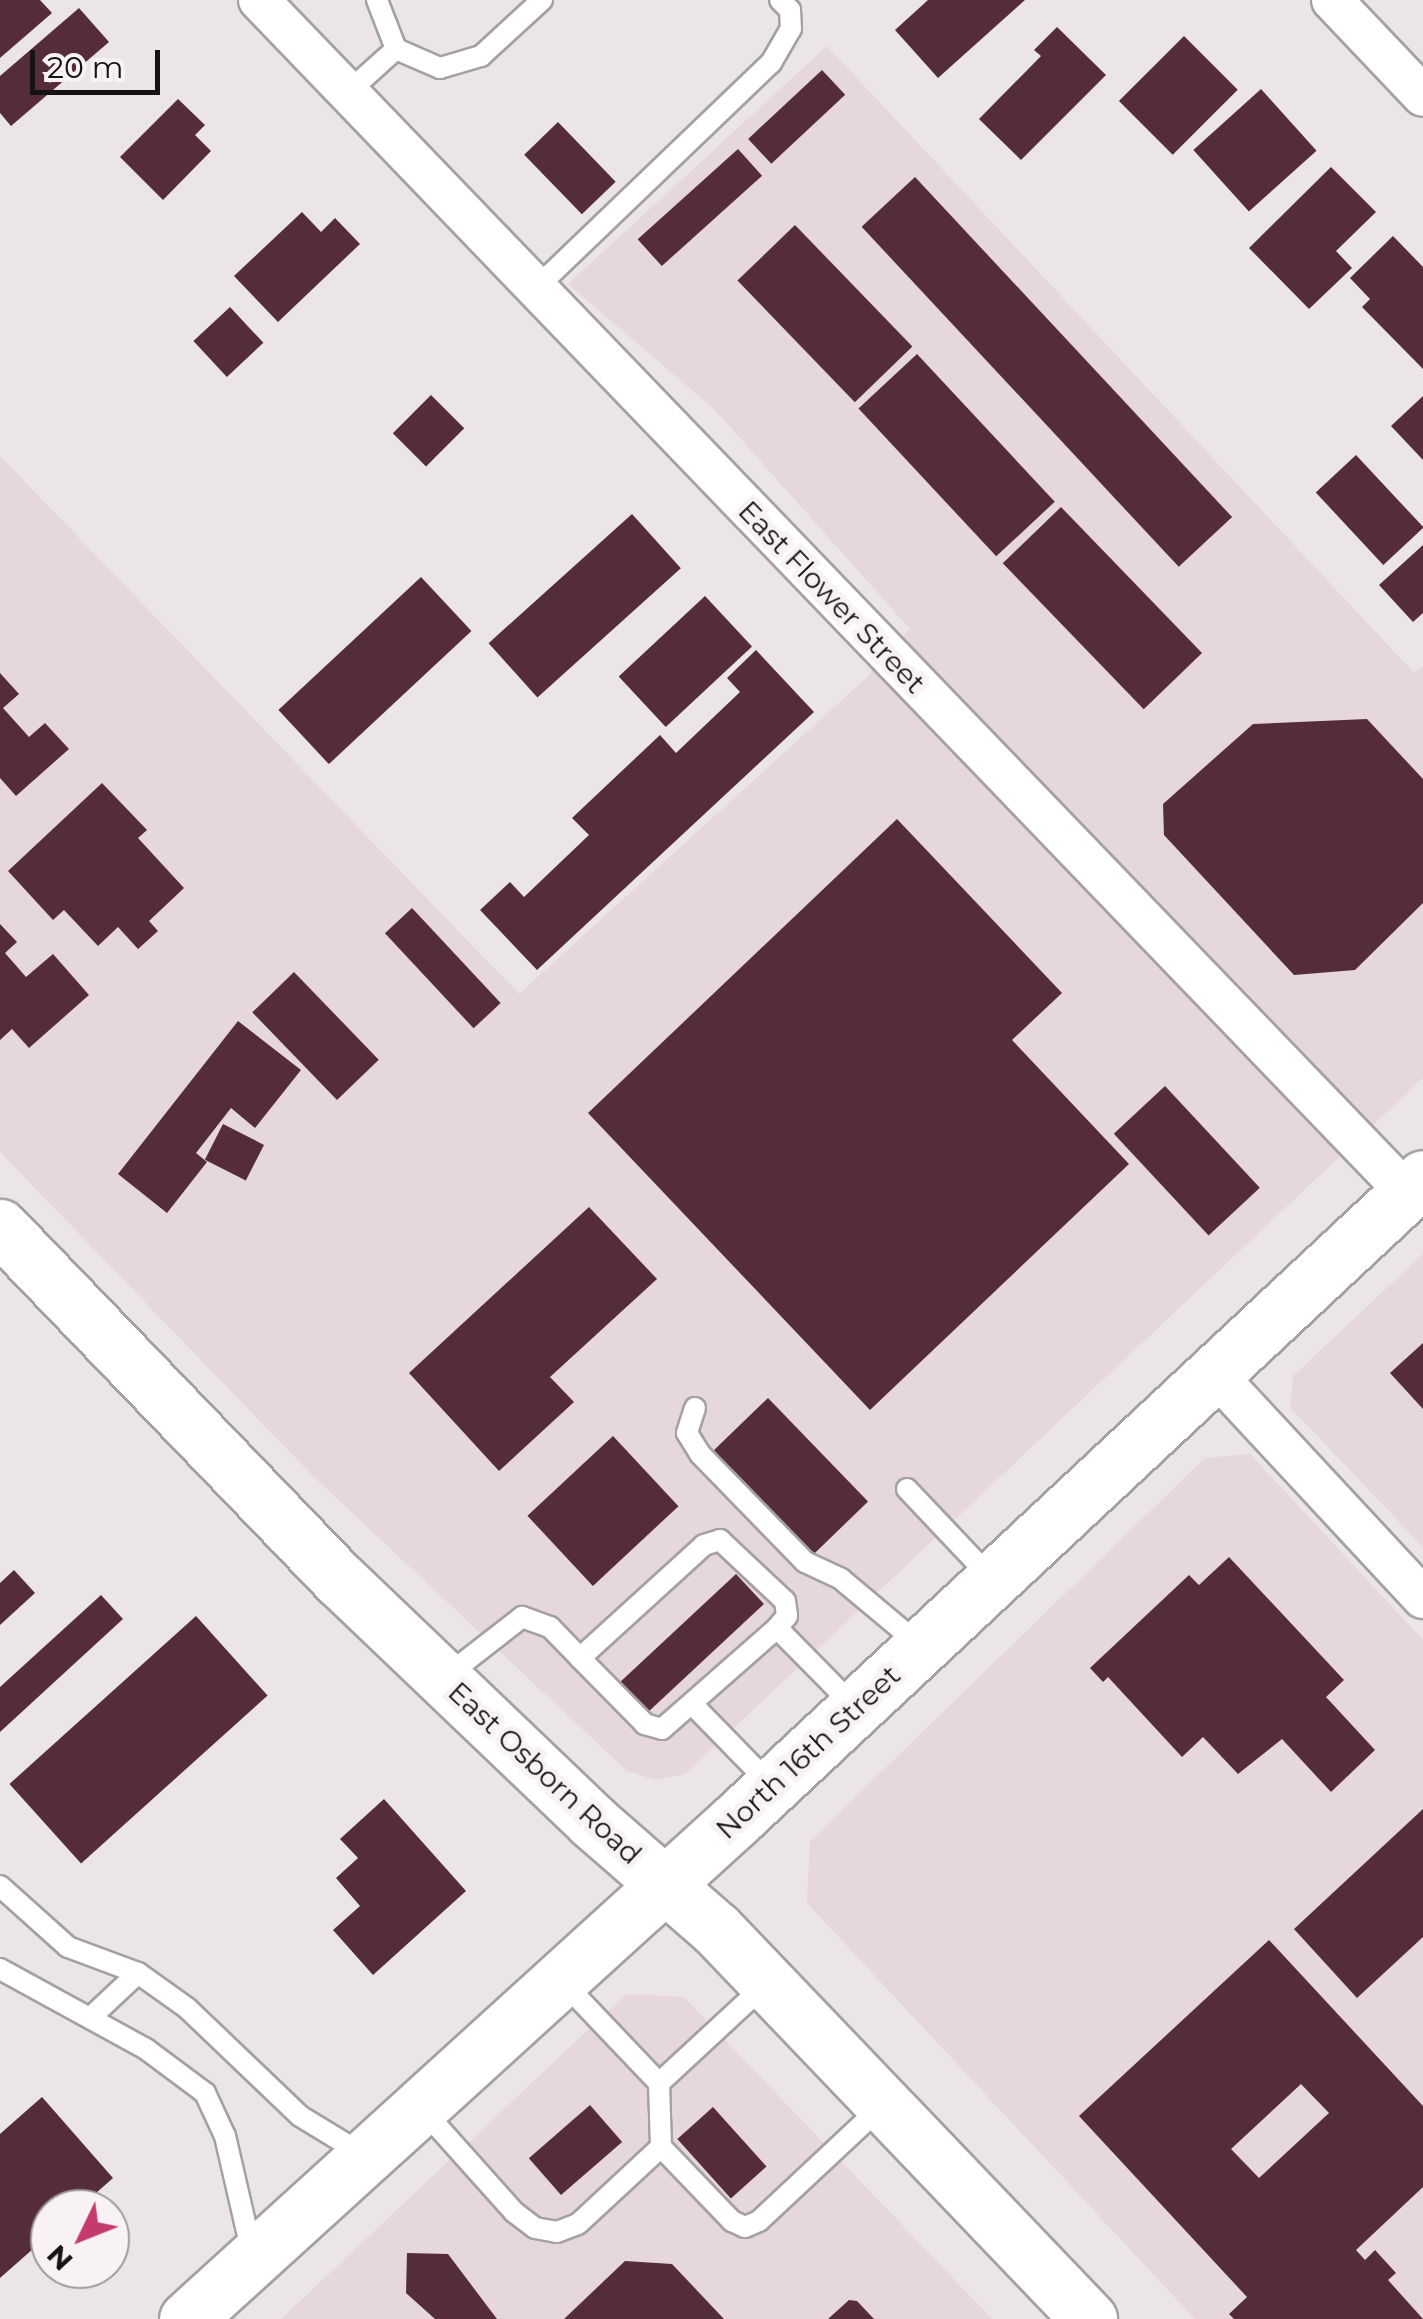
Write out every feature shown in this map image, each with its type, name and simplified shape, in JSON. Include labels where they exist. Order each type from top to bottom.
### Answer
[{"type":"main road","name":"North 16th Street","points":[[207,2313],[254,2258],[994,1581],[1415,1185]]},
{"type":"main road","name":"East Osborn Road","points":[[0,1227],[135,1373],[443,1679],[768,1982],[1090,2319]]},
{"type":"street","name":"East Flower Street","points":[[258,0],[535,289],[1415,1185]]},
{"type":"street","points":[[1332,0],[1423,96]]},
{"type":"street","points":[[1214,1373],[1423,1598]]},
{"type":"lane","points":[[377,0],[396,48],[417,63],[460,66],[542,0]]},
{"type":"lane","points":[[535,289],[771,63],[791,30],[790,10],[780,0]]},
{"type":"lane","points":[[347,93],[396,48]]},
{"type":"lane","points":[[695,1408],[688,1433],[700,1454],[805,1562],[841,1578],[922,1646]]},
{"type":"lane","points":[[907,1489],[994,1581]]},
{"type":"lane","points":[[443,1679],[522,1617],[550,1626],[580,1658],[645,1724],[662,1728],[694,1706],[777,1628],[787,1616],[786,1602],[720,1540],[704,1545],[580,1658]]},
{"type":"lane","points":[[777,1628],[856,1708]]},
{"type":"lane","points":[[694,1706],[772,1786]]},
{"type":"lane","points":[[0,1886],[68,1947],[138,1973],[187,2008],[300,2116],[366,2156]]},
{"type":"lane","points":[[0,1969],[91,2017],[205,2093],[225,2136],[254,2258]]},
{"type":"lane","points":[[91,2017],[138,1973]]},
{"type":"lane","points":[[559,1978],[658,2083],[661,2147],[745,2227],[885,2104]]},
{"type":"lane","points":[[658,2083],[768,1982]]},
{"type":"lane","points":[[419,2106],[514,2212],[535,2228],[557,2232],[578,2224],[661,2147]]},
{"type":"shaded area","points":[[827,46],[1414,673],[1423,666],[1423,1078],[685,1774],[655,1780],[627,1771],[313,1476],[0,1152],[0,456],[519,994],[866,678],[910,629],[714,409],[568,284]]},
{"type":"shaded area","points":[[1423,1254],[1423,1547],[1290,1407],[1293,1376]]},
{"type":"shaded area","points":[[1250,1454],[1423,1640],[1423,2319],[1195,2319],[807,1903],[810,1841],[1205,1458]]},
{"type":"shaded area","points":[[626,1994],[684,1997],[992,2319],[281,2319]]},
{"type":"building","points":[[0,0],[40,0],[52,13],[0,58]]},
{"type":"building","points":[[928,0],[1025,0],[938,78],[895,30]]},
{"type":"building","points":[[79,8],[109,42],[11,126],[0,113],[0,76]]},
{"type":"building","points":[[1057,27],[1106,75],[1021,160],[979,119],[1041,56],[1034,50]]},
{"type":"building","points":[[1184,36],[1238,90],[1173,155],[1119,101]]},
{"type":"building","points":[[822,70],[845,95],[771,164],[748,139]]},
{"type":"building","points":[[1261,89],[1317,151],[1249,212],[1193,150]]},
{"type":"building","points":[[178,99],[205,125],[195,135],[211,151],[163,200],[120,157]]},
{"type":"building","points":[[558,122],[616,182],[582,214],[524,155]]},
{"type":"building","points":[[738,149],[762,176],[662,266],[638,239]]},
{"type":"building","points":[[1331,167],[1376,212],[1336,251],[1352,268],[1309,309],[1249,248]]},
{"type":"building","points":[[915,177],[1232,517],[1179,567],[862,227]]},
{"type":"building","points":[[302,212],[321,232],[335,218],[360,244],[278,322],[234,276]]},
{"type":"building","points":[[795,225],[912,347],[855,402],[737,281]]},
{"type":"building","points":[[1393,236],[1423,267],[1423,369],[1362,307],[1370,299],[1350,278]]},
{"type":"building","points":[[230,307],[263,343],[227,377],[193,341]]},
{"type":"building","points":[[917,354],[1055,502],[996,556],[858,409]]},
{"type":"building","points":[[431,395],[464,428],[426,466],[393,433]]},
{"type":"building","points":[[1423,396],[1423,460],[1391,426]]},
{"type":"building","points":[[1356,455],[1423,527],[1383,565],[1316,493]]},
{"type":"building","points":[[1061,507],[1202,653],[1144,709],[1003,563]]},
{"type":"building","points":[[632,514],[681,568],[537,697],[489,643]]},
{"type":"building","points":[[1423,545],[1423,613],[1413,622],[1379,585]]},
{"type":"building","points":[[421,577],[471,631],[329,764],[278,710]]},
{"type":"building","points":[[705,596],[752,646],[666,727],[619,676]]},
{"type":"building","points":[[756,650],[814,712],[537,970],[480,910],[510,882],[524,897],[589,835],[572,818],[660,735],[676,753],[740,692],[727,678]]},
{"type":"building","points":[[0,673],[19,694],[3,708],[29,737],[45,723],[69,749],[16,796],[0,778]]},
{"type":"building","points":[[1367,719],[1423,779],[1423,903],[1355,970],[1294,975],[1164,835],[1163,804],[1253,724]]},
{"type":"building","points":[[102,783],[147,830],[138,838],[184,888],[149,921],[158,931],[138,949],[118,927],[98,946],[64,910],[53,920],[8,871]]},
{"type":"building","points":[[897,819],[1062,993],[1012,1040],[1129,1164],[870,1410],[588,1113]]},
{"type":"building","points":[[412,908],[501,1003],[474,1028],[385,933]]},
{"type":"building","points":[[0,924],[17,942],[5,953],[26,977],[53,954],[89,995],[29,1048],[12,1029],[0,1040]]},
{"type":"building","points":[[294,972],[379,1060],[337,1100],[252,1012]]},
{"type":"building","points":[[238,1021],[301,1070],[255,1128],[231,1108],[196,1153],[207,1162],[167,1213],[118,1174]]},
{"type":"building","points":[[1165,1086],[1260,1188],[1209,1235],[1114,1134]]},
{"type":"building","points":[[223,1124],[264,1145],[246,1181],[205,1160]]},
{"type":"building","points":[[589,1207],[657,1279],[550,1377],[574,1402],[499,1471],[409,1373]]},
{"type":"building","points":[[1423,1343],[1423,1409],[1390,1373]]},
{"type":"building","points":[[768,1398],[868,1502],[813,1554],[713,1451]]},
{"type":"building","points":[[613,1436],[678,1506],[593,1586],[527,1516]]},
{"type":"building","points":[[1229,1557],[1344,1680],[1326,1697],[1375,1750],[1331,1792],[1282,1739],[1238,1774],[1203,1737],[1182,1757],[1108,1677],[1103,1682],[1090,1668],[1189,1575],[1199,1585]]},
{"type":"building","points":[[14,1570],[35,1593],[0,1625],[0,1583]]},
{"type":"building","points":[[736,1574],[764,1604],[646,1714],[618,1684]]},
{"type":"building","points":[[101,1595],[123,1619],[0,1732],[0,1687]]},
{"type":"building","points":[[196,1616],[268,1696],[81,1863],[9,1784]]},
{"type":"building","points":[[384,1799],[466,1891],[373,1975],[333,1930],[360,1906],[336,1878],[358,1858],[340,1839]]},
{"type":"building","points":[[1423,1809],[1423,1937],[1357,1998],[1294,1929]]},
{"type":"building","points":[[1269,1940],[1423,2106],[1423,2187],[1356,2250],[1365,2260],[1375,2250],[1396,2273],[1388,2280],[1423,2319],[1234,2319],[1229,2314],[1247,2297],[1079,2116]],"holes":[[[1301,2084],[1329,2113],[1259,2178],[1231,2149]]]},
{"type":"building","points":[[42,2097],[113,2178],[101,2189],[30,2189],[30,2252],[0,2278],[0,2134]]},
{"type":"building","points":[[590,2105],[622,2142],[561,2195],[529,2158]]},
{"type":"building","points":[[713,2107],[767,2166],[731,2199],[677,2139]]},
{"type":"building","points":[[407,2253],[448,2254],[497,2319],[435,2319],[406,2293]]},
{"type":"building","points":[[625,2261],[672,2264],[724,2319],[564,2319]]},
{"type":"building","points":[[849,2300],[857,2301],[874,2319],[828,2319]]}]
